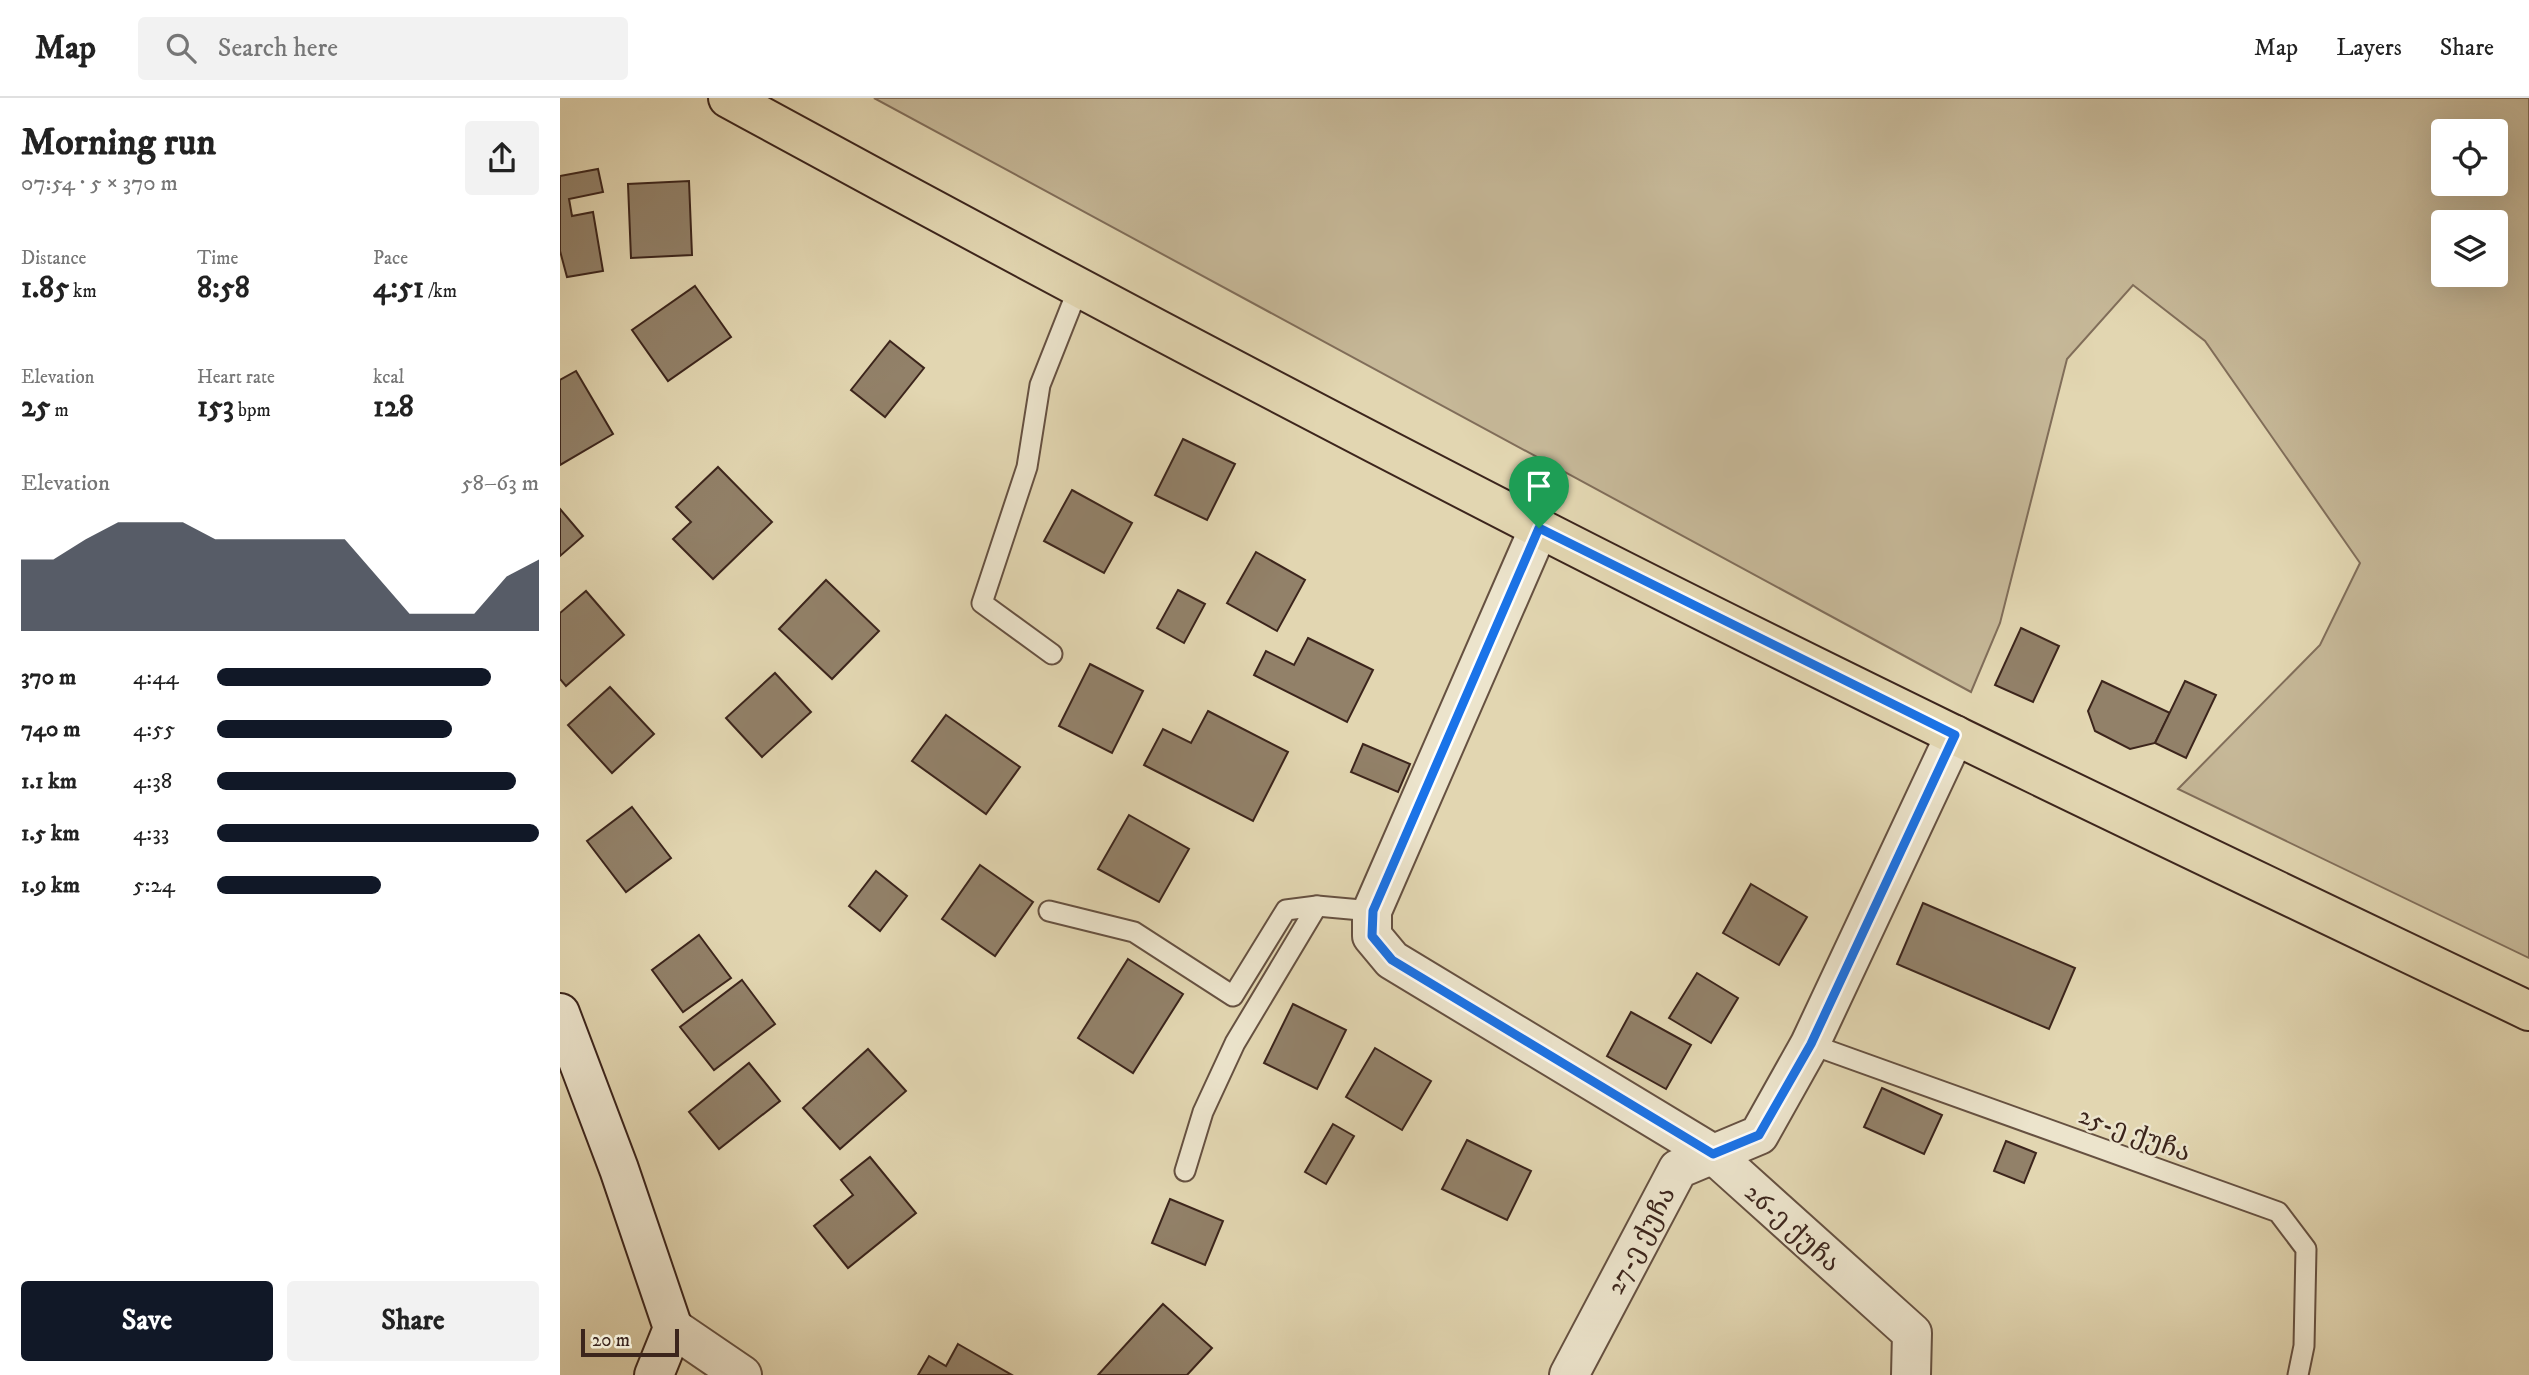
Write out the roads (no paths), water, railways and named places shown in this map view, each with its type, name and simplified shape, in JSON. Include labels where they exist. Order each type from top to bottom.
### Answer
[{"type":"main road","points":[[728,98],[1078,289],[1539,528],[1955,735],[2529,1011]]},
{"type":"street","points":[[1373,911],[1539,528]]},
{"type":"street","name":"27-ე ქუჩა","points":[[1569,1375],[1678,1169],[1759,1135],[1811,1044],[1955,735]]},
{"type":"street","name":"26-ე ქუჩა","points":[[1373,911],[1372,936],[1392,960],[1713,1154],[1912,1333],[1911,1375]]},
{"type":"street","points":[[560,1013],[620,1169],[673,1328],[742,1375]]},
{"type":"street","points":[[654,1375],[673,1328]]},
{"type":"lane","points":[[1052,654],[982,603],[1027,467],[1040,385],[1078,289]]},
{"type":"lane","points":[[1049,911],[1134,932],[1233,996],[1286,910],[1317,906],[1373,911]]},
{"type":"lane","points":[[1185,1171],[1203,1112],[1235,1043],[1317,906]]},
{"type":"lane","name":"25-ე ქუჩა","points":[[1811,1044],[2278,1212],[2306,1249],[2304,1346],[2298,1375]]}]
